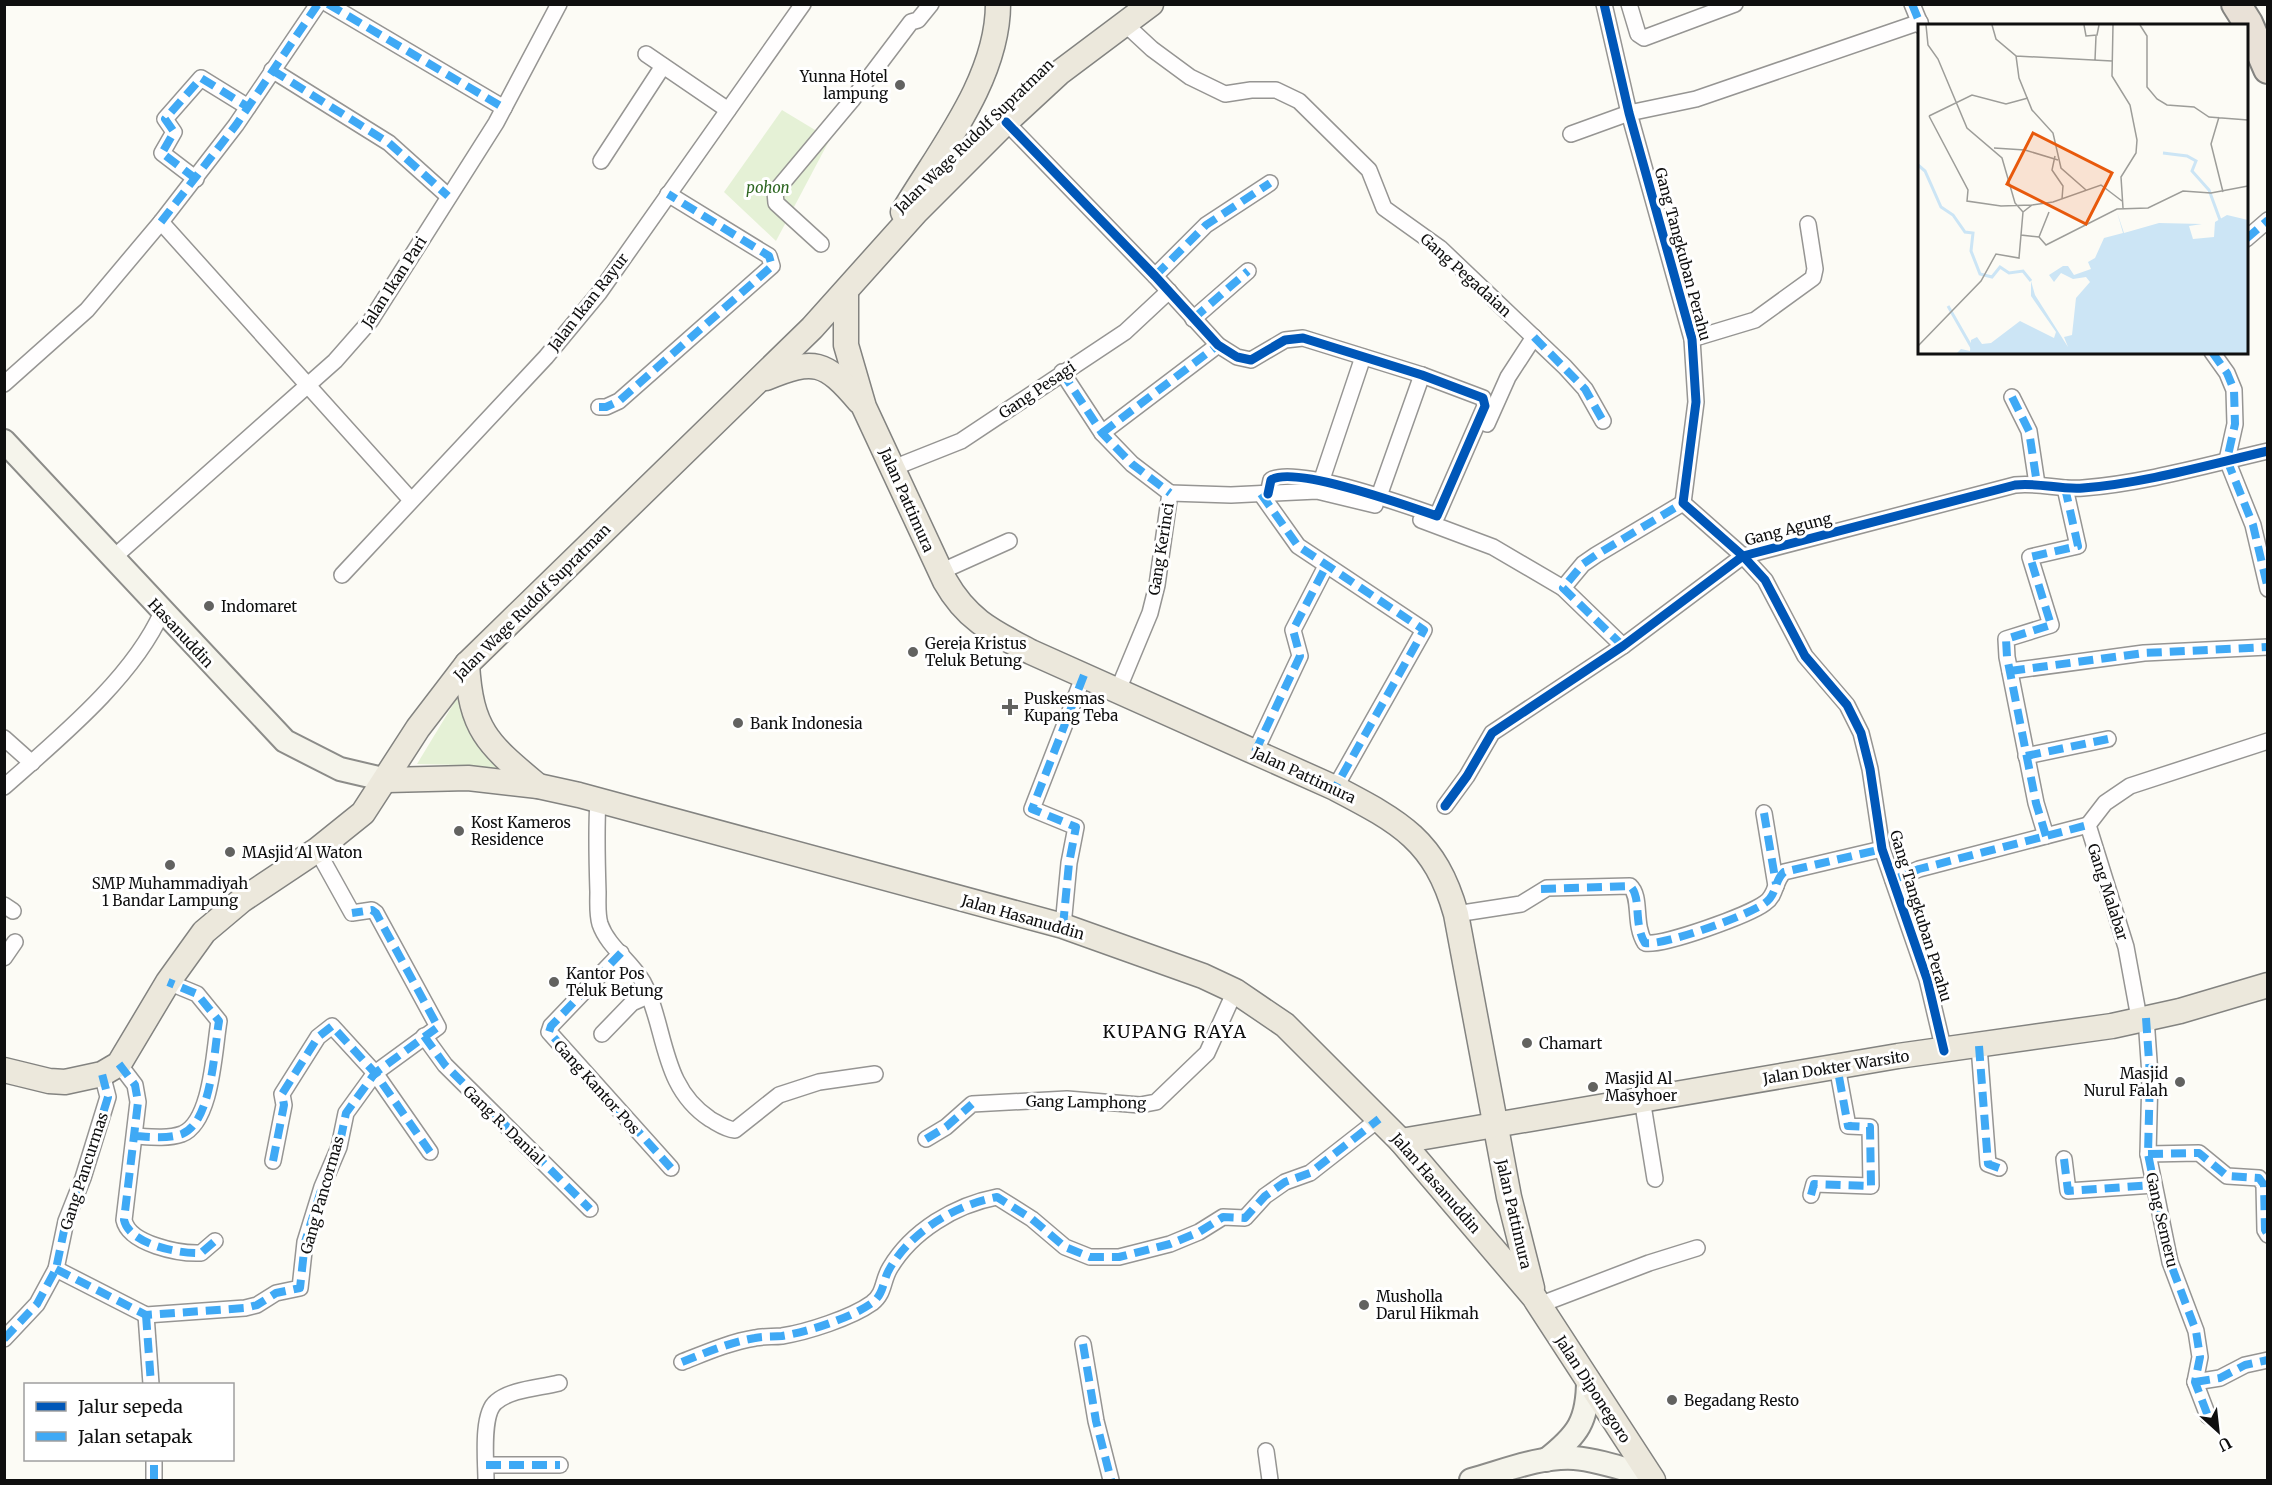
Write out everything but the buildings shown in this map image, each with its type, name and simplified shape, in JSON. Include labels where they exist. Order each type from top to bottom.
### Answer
[{"type":"highway","points":[[2236,4],[2267,63]]},
{"type":"main road","points":[[983,4],[991,17],[996,35]]},
{"type":"main road","name":"Jalan Wage Rudolf Supratman","points":[[880,250],[966,108],[988,65],[996,35],[998,4]]},
{"type":"main road","name":"Jalan Wage Rudolf Supratman","points":[[111,1069],[204,932],[243,900],[317,850],[363,813],[387,780],[418,728],[467,664],[812,328],[846,292],[880,250],[1006,122],[1059,73],[1151,4]]},
{"type":"main road","name":"Jalan Pattimura","points":[[846,292],[846,345],[864,407],[956,602],[989,630],[1335,788],[1375,809],[1421,843],[1448,884],[1456,914],[1509,1197],[1536,1301]]},
{"type":"main road","points":[[812,328],[817,351],[824,354],[834,352],[846,345]]},
{"type":"main road","name":"Jalan Pattimura","points":[[756,382],[799,365],[811,365],[826,369],[837,377],[864,407]]},
{"type":"main road","points":[[467,664],[474,716],[484,735],[498,752],[538,786]]},
{"type":"main road","name":"Jalan Hasanuddin","points":[[387,780],[468,778],[538,786],[598,800],[1063,926],[1203,976],[1235,991],[1285,1025],[1401,1142],[1536,1301]]},
{"type":"main road","name":"Jalan Dokter Warsito","points":[[1401,1142],[1837,1066],[2112,1026],[2268,985]]},
{"type":"main road","points":[[4,1070],[57,1081],[78,1080],[111,1069]]},
{"type":"main road","points":[[1478,1231],[1502,1220],[1509,1197]]},
{"type":"main road","name":"Jalan Diponegoro","points":[[1536,1301],[1652,1479]]},
{"type":"street","points":[[4,384],[87,310],[161,222],[196,179],[248,107],[318,4]]},
{"type":"street","points":[[328,4],[504,108]]},
{"type":"street","name":"Jalan Ikan Pari","points":[[113,558],[335,361],[371,320],[504,108],[559,4]]},
{"type":"street","name":"Jalan Ikan Rayur","points":[[342,575],[546,357],[598,293],[803,4]]},
{"type":"street","points":[[912,22],[912,13],[919,4]]},
{"type":"street","points":[[821,243],[776,202],[775,192],[912,22],[918,20],[931,4]]},
{"type":"street","name":"Gang Tangkuban Perahu","points":[[1604,4],[1629,113],[1692,339],[1695,402],[1683,503],[1743,556],[1765,580],[1805,657],[1847,705],[1861,733],[1870,769],[1882,849],[1927,979],[1944,1051]]},
{"type":"street","points":[[1629,4],[1638,34],[1644,38],[1735,4]]},
{"type":"street","points":[[1912,4],[1920,24]]},
{"type":"street","name":"Gang Pegadaian","points":[[1124,23],[1152,49],[1190,77],[1225,94],[1251,90],[1276,90],[1299,101],[1369,170],[1384,208],[1440,248],[1534,337],[1585,389],[1603,422]]},
{"type":"street","points":[[1570,134],[1629,113],[1696,99],[1918,25]]},
{"type":"street","points":[[646,54],[728,110]]},
{"type":"street","points":[[601,161],[663,66]]},
{"type":"street","points":[[272,70],[390,143],[448,196]]},
{"type":"street","points":[[196,179],[162,153],[174,132],[165,119],[201,78],[248,107]]},
{"type":"street","points":[[1006,122],[1155,276],[1218,345],[1237,357],[1251,360],[1270,347],[1295,337],[1422,375],[1483,398],[1485,406],[1437,516],[1379,496],[1321,482],[1276,477],[1270,480],[1265,494]]},
{"type":"street","points":[[1155,276],[1213,220],[1270,183]]},
{"type":"street","points":[[598,407],[619,401],[772,266],[769,256],[668,194]]},
{"type":"street","points":[[2248,238],[2268,220]]},
{"type":"street","points":[[161,222],[411,500]]},
{"type":"street","points":[[1692,339],[1755,320],[1813,278],[1815,269],[1808,224]]},
{"type":"street","points":[[1194,319],[1248,271]]},
{"type":"street","name":"Gang Pesagi","points":[[893,468],[961,441],[1125,332],[1169,291]]},
{"type":"street","points":[[1444,527],[1504,385],[1534,337]]},
{"type":"street","points":[[1102,433],[1218,345]]},
{"type":"street","points":[[2213,354],[2227,373],[2234,390],[2235,424],[2227,460],[2253,525],[2268,589]]},
{"type":"street","points":[[1321,482],[1363,357]]},
{"type":"street","name":"Gang Kerinci","points":[[1062,372],[1102,433],[1132,464],[1170,493],[1157,585],[1150,613],[1118,690]]},
{"type":"street","points":[[1379,496],[1422,375]]},
{"type":"street","points":[[2012,397],[2029,431],[2037,484]]},
{"type":"street","name":"Hasanuddin","points":[[4,441],[285,741],[340,769],[387,780]]},
{"type":"street","name":"Gang Agung","points":[[1445,806],[1467,776],[1492,733],[1623,646],[1743,556],[2015,485],[2037,484],[2065,488],[2112,485],[2268,451]]},
{"type":"street","points":[[2046,836],[2026,756],[2006,639],[2051,625],[2030,557],[2078,546],[2065,488]]},
{"type":"street","points":[[1170,493],[1265,494],[1317,491],[1379,506],[1444,527],[1493,547],[1563,588],[1623,646]]},
{"type":"street","points":[[1265,494],[1298,546],[1421,627],[1424,632],[1335,788]]},
{"type":"street","points":[[1563,588],[1579,568],[1596,555],[1683,503]]},
{"type":"street","points":[[940,572],[1009,541]]},
{"type":"street","points":[[1255,752],[1298,662],[1300,651],[1293,630],[1326,566]]},
{"type":"street","points":[[4,787],[32,763],[131,664],[151,637],[162,612]]},
{"type":"street","points":[[2010,671],[2144,653],[2268,646]]},
{"type":"street","points":[[1063,926],[1069,863],[1076,827],[1032,810],[1084,675]]},
{"type":"street","points":[[4,738],[32,763]]},
{"type":"street","points":[[2026,756],[2108,739]]},
{"type":"street","name":"Gang Malabar","points":[[2143,1018],[2126,946],[2088,825],[2105,803],[2130,786],[2268,741]]},
{"type":"street","points":[[598,800],[596,839],[599,921],[606,937],[637,971],[650,995],[664,1052],[676,1080],[690,1100],[706,1116],[727,1129],[735,1130],[779,1095],[819,1082],[875,1074]]},
{"type":"street","points":[[1764,813],[1776,886]]},
{"type":"street","points":[[1893,880],[1919,869],[2088,825]]},
{"type":"street","points":[[1456,914],[1521,904],[1547,888],[1630,885],[1634,889],[1637,928],[1645,942],[1654,944],[1694,933],[1760,906],[1774,894],[1784,872],[1882,849]]},
{"type":"street","name":"Gang Pancormas","points":[[146,1315],[245,1308],[257,1305],[276,1293],[297,1290],[301,1284],[305,1242],[322,1187],[339,1147],[343,1121],[375,1073],[438,1027],[376,913],[372,910],[352,913],[317,850]]},
{"type":"street","points":[[4,958],[15,942]]},
{"type":"street","name":"Gang Kantor Pos","points":[[621,953],[551,1026],[549,1032],[671,1168]]},
{"type":"street","points":[[135,1136],[182,1134],[198,1120],[206,1102],[219,1021],[197,994],[168,982]]},
{"type":"street","name":"Gang Lamphong","points":[[926,1139],[946,1127],[972,1104],[1067,1099],[1140,1105],[1156,1102],[1206,1053],[1235,991]]},
{"type":"street","points":[[602,1034],[632,1003],[650,995]]},
{"type":"street","name":"Gang Semeru","points":[[2143,1018],[2150,1075],[2148,1154],[2170,1262],[2196,1331],[2200,1357],[2195,1382],[2208,1416]]},
{"type":"street","points":[[273,1161],[284,1105],[281,1095],[324,1030],[332,1026],[375,1073],[430,1152]]},
{"type":"street","name":"Gang R. Danial","points":[[424,1036],[445,1065],[590,1209]]},
{"type":"street","points":[[1979,1046],[1988,1164],[1999,1168]]},
{"type":"street","points":[[1811,1194],[1814,1184],[1871,1186],[1870,1127],[1848,1126],[1837,1066]]},
{"type":"street","points":[[111,1069],[135,1085],[138,1102],[124,1220],[128,1232],[172,1251],[191,1253],[204,1251],[215,1241]]},
{"type":"street","name":"Gang Pancurmas","points":[[4,1339],[37,1304],[56,1269],[66,1221],[108,1097],[111,1069]]},
{"type":"street","points":[[1642,1099],[1655,1179]]},
{"type":"street","points":[[682,1362],[754,1338],[784,1335],[843,1318],[871,1303],[882,1294],[886,1274],[898,1256],[928,1228],[953,1210],[997,1197],[1032,1219],[1065,1246],[1090,1257],[1119,1257],[1186,1238],[1223,1217],[1245,1218],[1265,1196],[1285,1182],[1310,1173],[1326,1158],[1379,1119]]},
{"type":"street","points":[[2148,1154],[2199,1153],[2227,1176],[2259,1178],[2264,1185],[2265,1230],[2268,1235]]},
{"type":"street","points":[[2064,1159],[2068,1191],[2154,1185]]},
{"type":"street","points":[[1536,1301],[1697,1248]]},
{"type":"street","points":[[56,1269],[146,1315],[152,1383]]},
{"type":"street","points":[[1083,1344],[1096,1421],[1111,1480]]},
{"type":"street","points":[[2195,1382],[2220,1378],[2246,1365],[2268,1360]]},
{"type":"street","points":[[1546,1460],[1568,1442],[1583,1422],[1588,1401],[1588,1380]]},
{"type":"street","points":[[559,1383],[513,1394],[496,1401],[490,1409],[488,1418],[486,1473],[560,1465]]},
{"type":"street","points":[[1266,1451],[1270,1480]]},
{"type":"street","points":[[1471,1480],[1546,1460],[1584,1460],[1652,1479]]},
{"type":"green space","name":"pohon","points":[[782,110],[830,139],[776,241],[724,192]]},
{"type":"green space","points":[[457,698],[478,742],[512,772],[460,765],[417,764]]},
{"type":"marked path","points":[[161,222],[236,125],[318,4]]},
{"type":"marked path","points":[[328,4],[504,108]]},
{"type":"marked path","points":[[1912,4],[1920,24]]},
{"type":"marked path","points":[[272,70],[389,143],[448,196]]},
{"type":"marked path","points":[[196,179],[162,153],[174,132],[165,119],[201,78],[248,107]]},
{"type":"marked path","points":[[1155,276],[1206,225],[1270,183]]},
{"type":"marked path","points":[[599,407],[606,407],[619,401],[772,266],[769,256],[668,194]]},
{"type":"marked path","points":[[2248,237],[2268,220]]},
{"type":"marked path","points":[[1193,319],[1248,271]]},
{"type":"marked path","points":[[1534,337],[1585,389],[1603,421]]},
{"type":"marked path","points":[[1102,433],[1218,345]]},
{"type":"marked path","points":[[2213,354],[2227,373],[2234,390],[2235,424],[2227,460],[2253,525],[2268,589]]},
{"type":"marked path","points":[[1062,372],[1102,433],[1132,464],[1170,493]]},
{"type":"marked path","points":[[2012,397],[2029,431],[2037,484]]},
{"type":"marked path","points":[[2046,836],[2036,803],[2007,657],[2006,639],[2051,625],[2030,557],[2078,546],[2065,488]]},
{"type":"marked path","points":[[1261,494],[1298,546],[1424,630],[1335,788]]},
{"type":"marked path","points":[[1623,646],[1563,588],[1583,564],[1683,503]]},
{"type":"marked path","points":[[1255,752],[1300,656],[1293,630],[1326,566]]},
{"type":"marked path","points":[[2010,671],[2144,653],[2268,647]]},
{"type":"marked path","points":[[1063,926],[1069,863],[1076,827],[1032,809],[1084,675]]},
{"type":"marked path","points":[[2026,756],[2108,739]]},
{"type":"marked path","points":[[1764,813],[1776,884]]},
{"type":"marked path","points":[[1893,880],[1919,869],[2088,825]]},
{"type":"marked path","points":[[1541,889],[1630,886],[1636,897],[1641,936],[1645,943],[1655,943],[1706,929],[1756,908],[1769,900],[1784,872],[1882,849]]},
{"type":"marked path","points":[[56,1269],[146,1315],[245,1308],[257,1305],[276,1293],[300,1288],[305,1242],[322,1187],[339,1147],[346,1113],[375,1073],[438,1027],[376,913],[372,910],[352,913]]},
{"type":"marked path","points":[[621,953],[551,1026],[549,1032],[671,1168]]},
{"type":"marked path","points":[[135,1136],[165,1137],[182,1134],[192,1127],[200,1115],[210,1084],[219,1021],[197,994],[168,982]]},
{"type":"marked path","points":[[2146,1018],[2150,1075],[2148,1154],[2170,1262],[2196,1331],[2200,1357],[2195,1382],[2208,1416]]},
{"type":"marked path","points":[[273,1161],[284,1105],[282,1094],[318,1037],[332,1026],[375,1073],[430,1152]]},
{"type":"marked path","points":[[424,1036],[445,1065],[590,1209]]},
{"type":"marked path","points":[[1979,1046],[1988,1164],[1999,1168]]},
{"type":"marked path","points":[[119,1064],[135,1085],[138,1102],[124,1220],[128,1228],[145,1241],[180,1252],[201,1253],[215,1241]]},
{"type":"marked path","points":[[1811,1195],[1814,1184],[1871,1186],[1870,1127],[1848,1126],[1837,1066]]},
{"type":"marked path","points":[[4,1339],[37,1304],[56,1269],[66,1221],[83,1178],[108,1097],[102,1074]]},
{"type":"marked path","points":[[926,1139],[946,1127],[972,1104]]},
{"type":"marked path","points":[[682,1362],[736,1342],[758,1337],[782,1336],[816,1328],[863,1309],[879,1295],[887,1273],[910,1242],[922,1231],[950,1213],[966,1206],[997,1197],[1032,1219],[1065,1247],[1090,1257],[1119,1257],[1170,1244],[1199,1232],[1223,1217],[1245,1218],[1265,1196],[1285,1182],[1310,1173],[1379,1119]]},
{"type":"marked path","points":[[2148,1154],[2199,1153],[2227,1176],[2259,1178],[2264,1185],[2265,1230],[2268,1235]]},
{"type":"marked path","points":[[2064,1159],[2068,1191],[2154,1185]]},
{"type":"marked path","points":[[146,1315],[151,1383]]},
{"type":"marked path","points":[[1083,1344],[1096,1421],[1111,1480]]},
{"type":"marked path","points":[[2195,1382],[2220,1378],[2245,1365],[2268,1360]]},
{"type":"marked path","points":[[154,1461],[154,1480]]},
{"type":"marked path","points":[[486,1465],[560,1465]]},
{"type":"cycle path","points":[[1604,4],[1629,113],[1692,339],[1696,402],[1683,503],[1743,556],[1765,580],[1805,656],[1847,705],[1861,733],[1870,769],[1882,849],[1927,979],[1944,1051]]},
{"type":"cycle path","points":[[1006,122],[1155,276],[1218,345],[1237,357],[1251,360],[1285,340],[1303,338],[1422,375],[1483,398],[1485,406],[1437,516],[1352,489],[1303,478],[1284,477],[1271,480],[1268,494]]},
{"type":"cycle path","points":[[1445,806],[1467,776],[1492,733],[1623,646],[1743,556],[2015,485],[2032,484],[2074,488],[2106,486],[2176,473],[2268,451]]},
{"type":"place","name":"Yunna Hotel lampung","points":[[900,85]]},
{"type":"place","name":"Indomaret","points":[[209,606]]},
{"type":"place","name":"Gereja Kristus Teluk Betung","points":[[913,652]]},
{"type":"place","name":"Puskesmas Kupang Teba","points":[[1010,707]]},
{"type":"place","name":"Bank Indonesia","points":[[738,723]]},
{"type":"place","name":"Kost Kameros Residence","points":[[459,831]]},
{"type":"place","name":"MAsjid Al Waton","points":[[230,852]]},
{"type":"place","name":"SMP Muhammadiyah 1 Bandar Lampung","points":[[170,865]]},
{"type":"place","name":"Kantor Pos Teluk Betung","points":[[554,982]]},
{"type":"place","name":"Chamart","points":[[1527,1043]]},
{"type":"place","name":"Masjid Nurul Falah","points":[[2180,1082]]},
{"type":"place","name":"Masjid Al Masyhoer","points":[[1593,1087]]},
{"type":"place","name":"Musholla Darul Hikmah","points":[[1364,1305]]},
{"type":"place","name":"Begadang Resto","points":[[1672,1400]]},
{"type":"district","name":"KUPANG RAYA","points":[[1175,1031]]}]
